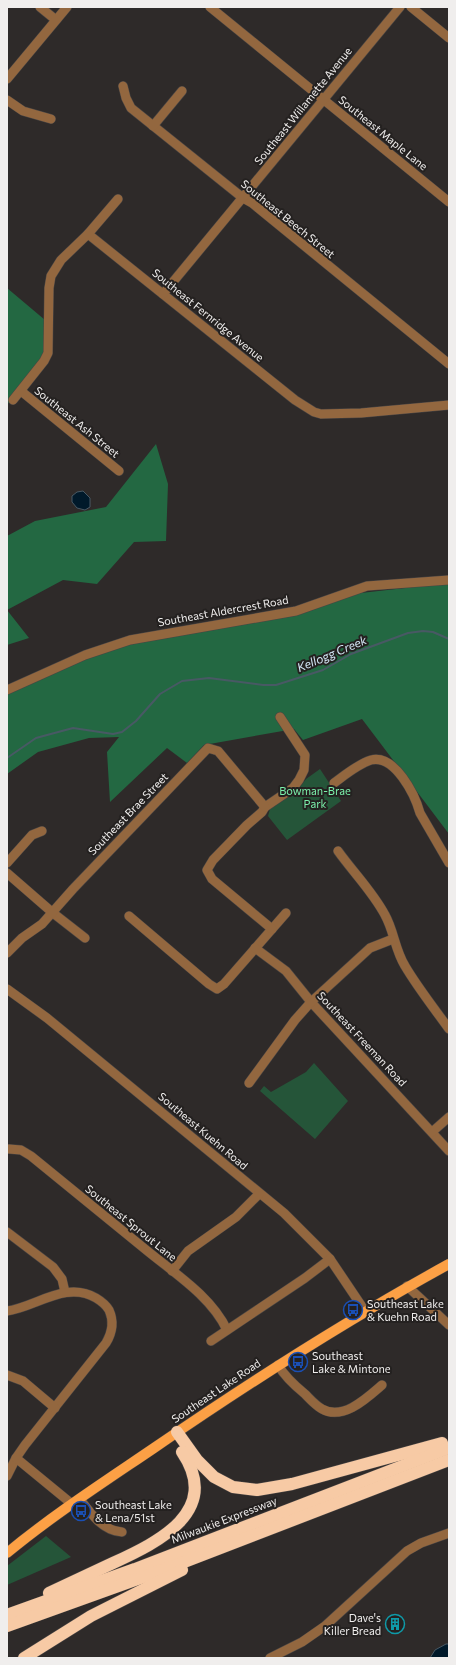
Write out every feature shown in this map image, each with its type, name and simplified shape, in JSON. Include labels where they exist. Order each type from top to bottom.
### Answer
[{"type":"highway","points":[[174,1434],[214,1478],[233,1487],[257,1490],[292,1484],[449,1441]]},
{"type":"highway","points":[[7,1614],[141,1550],[159,1540],[176,1526],[190,1508],[194,1500],[195,1479],[189,1462],[174,1434]]},
{"type":"highway","name":"Milwaukie Expressway","points":[[7,1614],[135,1569],[449,1448]]},
{"type":"highway","points":[[7,1626],[97,1595],[449,1460]]},
{"type":"highway","points":[[24,1658],[91,1616],[250,1536]]},
{"type":"main road","name":"Southeast Lake Road","points":[[7,1554],[76,1502],[278,1364],[406,1286],[449,1264]]},
{"type":"street","points":[[40,7],[56,20]]},
{"type":"street","points":[[7,79],[67,7]]},
{"type":"street","name":"Southeast Maple Lane","points":[[210,7],[449,202]]},
{"type":"street","name":"Southeast Willamette Avenue","points":[[163,294],[400,7]]},
{"type":"street","points":[[411,7],[449,38]]},
{"type":"street","name":"Southeast Beech Street","points":[[124,86],[126,98],[131,108],[243,198],[252,203],[449,364]]},
{"type":"street","points":[[153,126],[182,91]]},
{"type":"street","points":[[7,100],[23,111],[51,119]]},
{"type":"street","points":[[13,400],[44,361],[48,353],[49,288],[52,276],[61,260],[88,234],[118,199]]},
{"type":"street","name":"Southeast Fernridge Avenue","points":[[88,234],[295,400],[314,412],[321,414],[362,413],[449,405]]},
{"type":"street","name":"Southeast Ash Street","points":[[21,391],[119,471]]},
{"type":"street","name":"Southeast Aldercrest Road","points":[[7,690],[85,655],[130,640],[296,611],[367,586],[449,580]]},
{"type":"street","points":[[272,929],[212,878],[207,870],[213,860],[247,825],[262,812],[265,806],[293,788],[299,780],[305,761],[302,750],[280,717]]},
{"type":"street","name":"Southeast Brae Street","points":[[7,953],[17,941],[39,928],[78,883],[208,748],[218,751],[265,806]]},
{"type":"street","points":[[334,783],[365,763],[373,760],[388,762],[402,777],[418,804],[420,813],[449,863]]},
{"type":"street","points":[[7,863],[32,835],[42,831]]},
{"type":"street","points":[[338,851],[385,914],[391,927],[393,939],[405,966],[449,1029]]},
{"type":"street","points":[[7,873],[52,913],[85,938]]},
{"type":"street","points":[[130,916],[209,984],[218,989],[286,913]]},
{"type":"street","points":[[249,1082],[295,1020],[311,1002],[370,948],[393,939]]},
{"type":"street","name":"Southeast Freeman Road","points":[[255,948],[286,971],[311,1002],[449,1151]]},
{"type":"street","name":"Southeast Kuehn Road","points":[[7,989],[47,1018],[205,1147],[259,1194],[284,1213],[330,1259],[366,1311]]},
{"type":"street","points":[[432,1132],[449,1117]]},
{"type":"street","name":"Southeast Sprout Lane","points":[[9,1149],[21,1150],[31,1156],[172,1271],[220,1314],[227,1330]]},
{"type":"street","points":[[172,1271],[188,1251],[236,1217],[259,1194]]},
{"type":"street","points":[[7,1232],[53,1267],[62,1279],[65,1292]]},
{"type":"street","points":[[211,1341],[305,1278],[330,1259]]},
{"type":"street","points":[[406,1286],[449,1325]]},
{"type":"street","points":[[7,1311],[24,1307],[65,1292],[84,1294],[101,1301],[108,1308],[112,1324],[111,1333],[106,1343],[16,1458],[7,1476]]},
{"type":"street","points":[[278,1364],[288,1379],[319,1407],[327,1411],[338,1411],[354,1406],[382,1385]]},
{"type":"street","points":[[7,1375],[23,1381],[55,1408]]},
{"type":"street","points":[[16,1458],[76,1502],[101,1523],[114,1531],[122,1532]]},
{"type":"street","points":[[274,1657],[302,1642],[324,1626],[407,1551],[421,1543],[449,1533]]},
{"type":"green space","points":[[7,288],[45,320],[45,353],[7,405]]},
{"type":"green space","points":[[156,444],[168,484],[166,541],[134,542],[97,584],[63,580],[7,610],[7,536],[35,521],[106,507]]},
{"type":"green space","points":[[449,583],[449,834],[362,719],[303,740],[294,729],[204,745],[187,763],[167,748],[110,802],[107,752],[119,737],[89,738],[38,752],[7,774],[7,693],[115,647],[309,610],[352,594]]},
{"type":"green space","points":[[7,610],[29,638],[7,645]]},
{"type":"green space","name":"Bowman-Brae Park","points":[[320,769],[341,801],[287,840],[268,816],[270,809],[296,792],[306,779]]},
{"type":"green space","points":[[314,1063],[348,1101],[315,1139],[260,1091],[264,1086],[271,1092],[306,1072]]},
{"type":"green space","points":[[46,1536],[71,1557],[7,1585],[7,1566]]},
{"type":"water","points":[[83,491],[90,498],[90,507],[85,510],[77,508],[72,502],[72,496],[77,492]]},
{"type":"water","points":[[449,1644],[449,1658],[430,1658],[435,1650]]},
{"type":"waterway","name":"Kellogg Creek","points":[[7,758],[36,738],[73,728],[113,734],[122,732],[136,721],[160,694],[182,681],[209,678],[263,685],[276,685],[323,670],[351,654],[408,633],[423,631],[433,632],[449,639]]},
{"type":"place","name":"Southeast Lake & Kuehn Road","points":[[353,1310]]},
{"type":"place","name":"Southeast Lake & Mintone","points":[[298,1362]]},
{"type":"place","name":"Southeast Lake & Lena/51st","points":[[81,1511]]},
{"type":"place","name":"Dave's Killer Bread","points":[[395,1624]]}]
